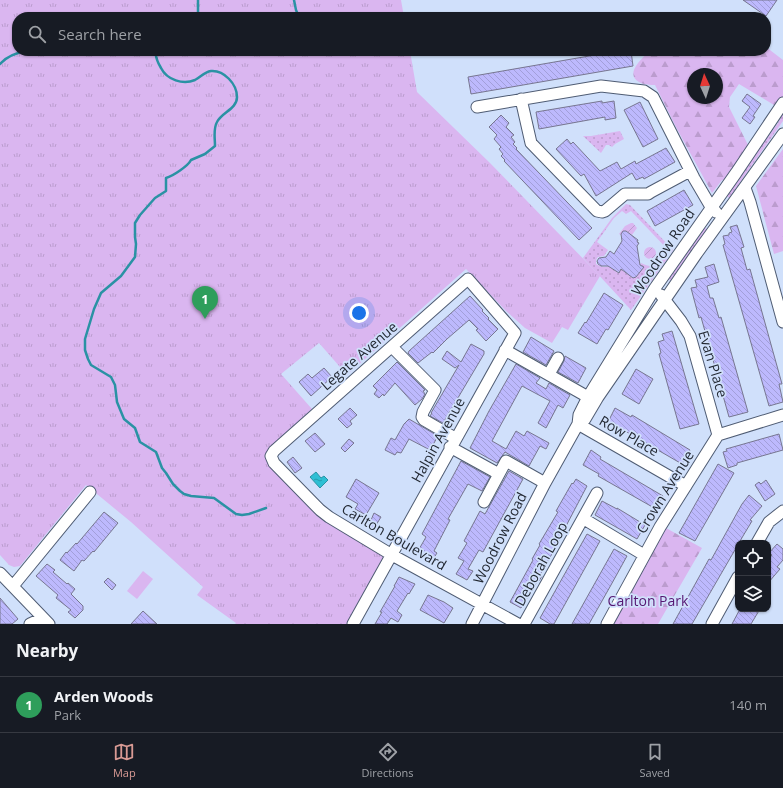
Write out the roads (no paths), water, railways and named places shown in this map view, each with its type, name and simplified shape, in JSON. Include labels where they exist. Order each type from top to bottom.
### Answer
[{"type":"street","points":[[477,107],[601,86],[647,92],[653,97],[690,171],[711,208],[723,218]]},
{"type":"street","points":[[521,99],[531,143],[597,211],[605,211],[626,194],[648,194],[690,171]]},
{"type":"street","name":"Woodrow Road","points":[[472,624],[545,483],[578,424],[579,415],[588,397],[655,288],[783,103]]},
{"type":"street","name":"Woodrow Road","points":[[578,424],[585,419],[598,397],[665,300],[783,134]]},
{"type":"street","points":[[745,188],[783,322]]},
{"type":"street","name":"Legate Avenue","points":[[271,456],[274,451],[468,279]]},
{"type":"street","name":"Halpin Avenue","points":[[353,624],[514,332],[468,279]]},
{"type":"street","name":"Evan Place","points":[[655,288],[681,321],[690,336],[718,435]]},
{"type":"street","points":[[392,347],[435,390],[422,412],[422,417],[424,420],[499,474]]},
{"type":"street","points":[[505,350],[588,397]]},
{"type":"street","points":[[549,374],[558,358]]},
{"type":"street","points":[[718,435],[783,415]]},
{"type":"street","name":"Row Place","points":[[578,424],[686,486]]},
{"type":"street","name":"Crown Avenue","points":[[607,624],[644,556],[718,435]]},
{"type":"street","name":"Carlton Boulevard","points":[[271,456],[274,463],[320,510],[392,555],[518,624]]},
{"type":"street","points":[[484,502],[506,461],[545,483]]},
{"type":"street","points":[[13,586],[90,492]]},
{"type":"street","name":"Deborah Loop","points":[[524,624],[584,519],[597,493]]},
{"type":"street","points":[[759,540],[769,522],[783,511]]},
{"type":"street","name":"Deborah Loop","points":[[584,519],[644,556]]},
{"type":"street","points":[[0,573],[44,622]]},
{"type":"street","points":[[712,624],[735,582]]},
{"type":"street","points":[[30,624],[44,622]]},
{"type":"water","points":[[316,472],[321,478],[324,476],[328,480],[320,488],[310,477]]},
{"type":"waterway","points":[[198,0],[198,12]]},
{"type":"waterway","points":[[294,0],[297,12]]},
{"type":"waterway","points":[[0,64],[12,55]]},
{"type":"waterway","points":[[156,56],[160,66],[167,76],[181,82],[195,80],[204,73],[211,71],[216,71],[225,75],[235,87],[237,97],[235,105],[217,122],[215,131],[215,146],[205,154],[191,160],[187,165],[166,178],[166,191],[155,198],[135,223],[135,257],[121,276],[101,293],[94,309],[85,339],[85,350],[91,365],[111,377],[115,385],[117,402],[124,419],[135,428],[140,442],[156,452],[162,468],[180,491],[191,496],[214,498],[236,514],[249,514],[266,508]]},
{"type":"place","name":"Arden Woods","points":[[205,319]]},
{"type":"park label","name":"Carlton Park","points":[[648,601]]}]
